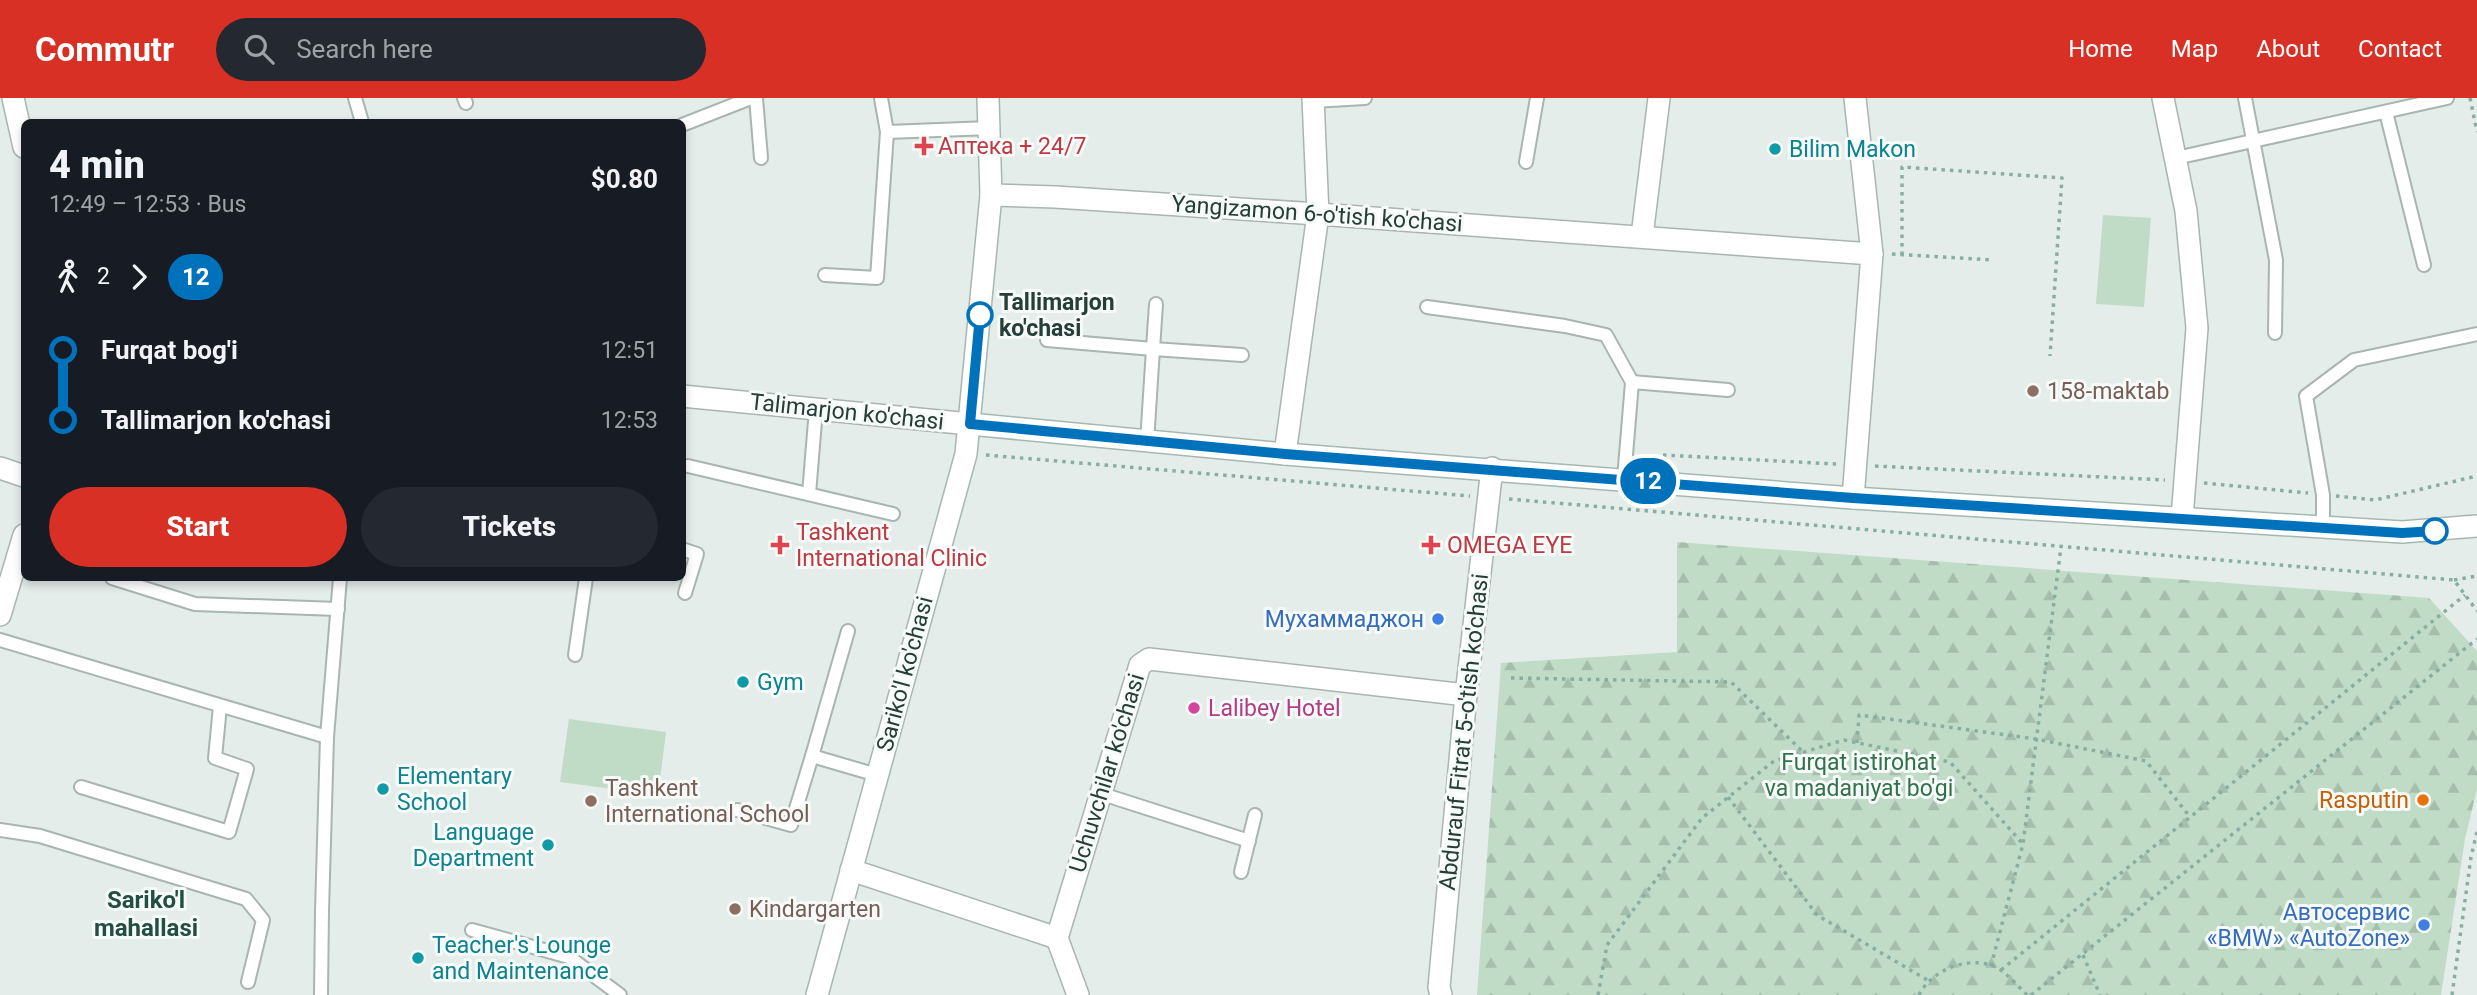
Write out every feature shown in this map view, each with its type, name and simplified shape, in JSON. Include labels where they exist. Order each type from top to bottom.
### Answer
[{"type":"street","name":"Sariko'l ko'chasi","points":[[817,995],[966,454],[991,195],[988,98]]},
{"type":"street","points":[[1642,236],[1659,98]]},
{"type":"street","points":[[1853,498],[1872,254],[1855,98]]},
{"type":"street","points":[[2163,98],[2186,211],[2197,328],[2182,518]]},
{"type":"street","points":[[1285,454],[1318,214],[1313,99]]},
{"type":"street","points":[[10,114],[21,140]]},
{"type":"street","name":"Yangizamon 6-o'tish ko'chasi","points":[[991,195],[1318,214],[1872,254]]},
{"type":"street","name":"Talimarjon ko'chasi","points":[[686,396],[1147,442],[1853,498],[2402,533],[2477,526]]},
{"type":"street","points":[[0,468],[21,475]]},
{"type":"street","name":"Abdurauf Fitrat 5-o'tish ko'chasi","points":[[1441,995],[1439,987],[1466,695],[1492,468]]},
{"type":"street","points":[[0,615],[21,553]]},
{"type":"street","name":"Uchuvchilar ko'chasi","points":[[1058,938],[1099,793],[1140,665],[1149,659],[1466,695]]},
{"type":"street","points":[[851,870],[1058,938],[1078,995]]},
{"type":"lane","points":[[355,98],[361,119]]},
{"type":"lane","points":[[686,123],[753,98],[761,158]]},
{"type":"lane","points":[[825,275],[877,278],[887,132],[881,98]]},
{"type":"lane","points":[[1313,99],[1364,98]]},
{"type":"lane","points":[[1526,162],[1536,98]]},
{"type":"lane","points":[[2245,98],[2276,260],[2275,333]]},
{"type":"lane","points":[[2176,158],[2447,98]]},
{"type":"lane","points":[[2386,112],[2424,265]]},
{"type":"lane","points":[[887,132],[989,128]]},
{"type":"lane","points":[[1147,442],[1156,304]]},
{"type":"lane","points":[[1427,307],[1565,326],[1606,335],[1632,382],[1624,479]]},
{"type":"lane","points":[[2323,527],[2323,495],[2306,396],[2354,360],[2477,334]]},
{"type":"lane","points":[[1047,340],[1242,355]]},
{"type":"lane","points":[[1632,382],[1728,390]]},
{"type":"lane","points":[[809,494],[816,409]]},
{"type":"lane","points":[[688,466],[893,513]]},
{"type":"lane","points":[[685,593],[697,554],[686,550]]},
{"type":"lane","points":[[122,581],[195,604],[338,609]]},
{"type":"lane","points":[[321,995],[327,737],[340,581]]},
{"type":"lane","points":[[575,655],[586,581]]},
{"type":"lane","points":[[737,810],[791,825],[848,631]]},
{"type":"lane","points":[[0,640],[327,737]]},
{"type":"lane","points":[[81,787],[229,832],[247,769],[215,758],[220,706]]},
{"type":"lane","points":[[812,756],[877,775]]},
{"type":"lane","points":[[1099,793],[1249,841]]},
{"type":"lane","points":[[1241,872],[1255,815]]},
{"type":"lane","points":[[0,830],[40,836],[246,899],[263,920],[248,982]]},
{"type":"lane","points":[[472,930],[569,957],[620,995]]},
{"type":"path","points":[[2470,98],[2477,132]]},
{"type":"path","points":[[1902,255],[1902,167],[2062,178],[2050,356]]},
{"type":"path","points":[[1872,254],[1993,260]]},
{"type":"path","points":[[966,454],[2454,580],[2477,576]]},
{"type":"path","points":[[1663,456],[2184,481],[2375,500],[2477,476]]},
{"type":"path","points":[[1991,966],[2023,844],[2061,547]]},
{"type":"path","points":[[2454,580],[2477,611]]},
{"type":"path","points":[[2001,970],[2465,595]]},
{"type":"path","points":[[1919,995],[1923,986],[1945,969],[1970,963],[2001,970],[2029,995],[2083,955],[2477,639]]},
{"type":"path","points":[[1511,678],[1731,682],[1803,752]]},
{"type":"path","points":[[1857,743],[1859,715],[2036,739],[2146,761],[2190,818]]},
{"type":"path","points":[[1598,995],[1607,945],[1702,818],[1774,761],[1844,740],[1950,762],[2023,844]]},
{"type":"path","points":[[1728,797],[1817,915],[1929,982]]},
{"type":"path","points":[[2452,995],[2471,857],[2477,832]]},
{"type":"path","points":[[2083,955],[2100,995]]},
{"type":"green space","points":[[2103,215],[2151,218],[2144,307],[2096,304]]},
{"type":"green space","name":"Furqat istirohat va madaniyat bo'gi","points":[[1677,542],[2429,598],[2477,651],[2477,789],[2465,839],[2441,995],[1477,995],[1501,663],[1677,652]]},
{"type":"green space","points":[[569,719],[666,732],[658,795],[560,782]]},
{"type":"bus line","name":"12","points":[[980,315],[970,424],[1285,454],[1853,498],[2402,533],[2435,531]]},
{"type":"place","name":"Аптека + 24/7","points":[[924,146]]},
{"type":"place","name":"Bilim Makon","points":[[1775,149]]},
{"type":"place","name":"Tallimarjon ko'chasi","points":[[980,315]]},
{"type":"place","name":"158-maktab","points":[[2033,391]]},
{"type":"place","name":"Tashkent International Clinic","points":[[780,545]]},
{"type":"place","name":"OMEGA EYE","points":[[1431,545]]},
{"type":"place","name":"Мухаммаджон","points":[[1438,619]]},
{"type":"place","name":"Gym","points":[[743,682]]},
{"type":"place","name":"Lalibey Hotel","points":[[1194,708]]},
{"type":"place","name":"Elementary School","points":[[383,789]]},
{"type":"place","name":"Rasputin","points":[[2423,800]]},
{"type":"place","name":"Tashkent International School","points":[[591,801]]},
{"type":"place","name":"Language Department","points":[[548,845]]},
{"type":"place","name":"Kindargarten","points":[[735,909]]},
{"type":"place","name":"Автосервис «BMW» «AutoZone»","points":[[2424,925]]},
{"type":"place","name":"Teacher's Lounge and Maintenance","points":[[418,958]]},
{"type":"district","name":"Sariko'l mahallasi","points":[[146,914]]}]
